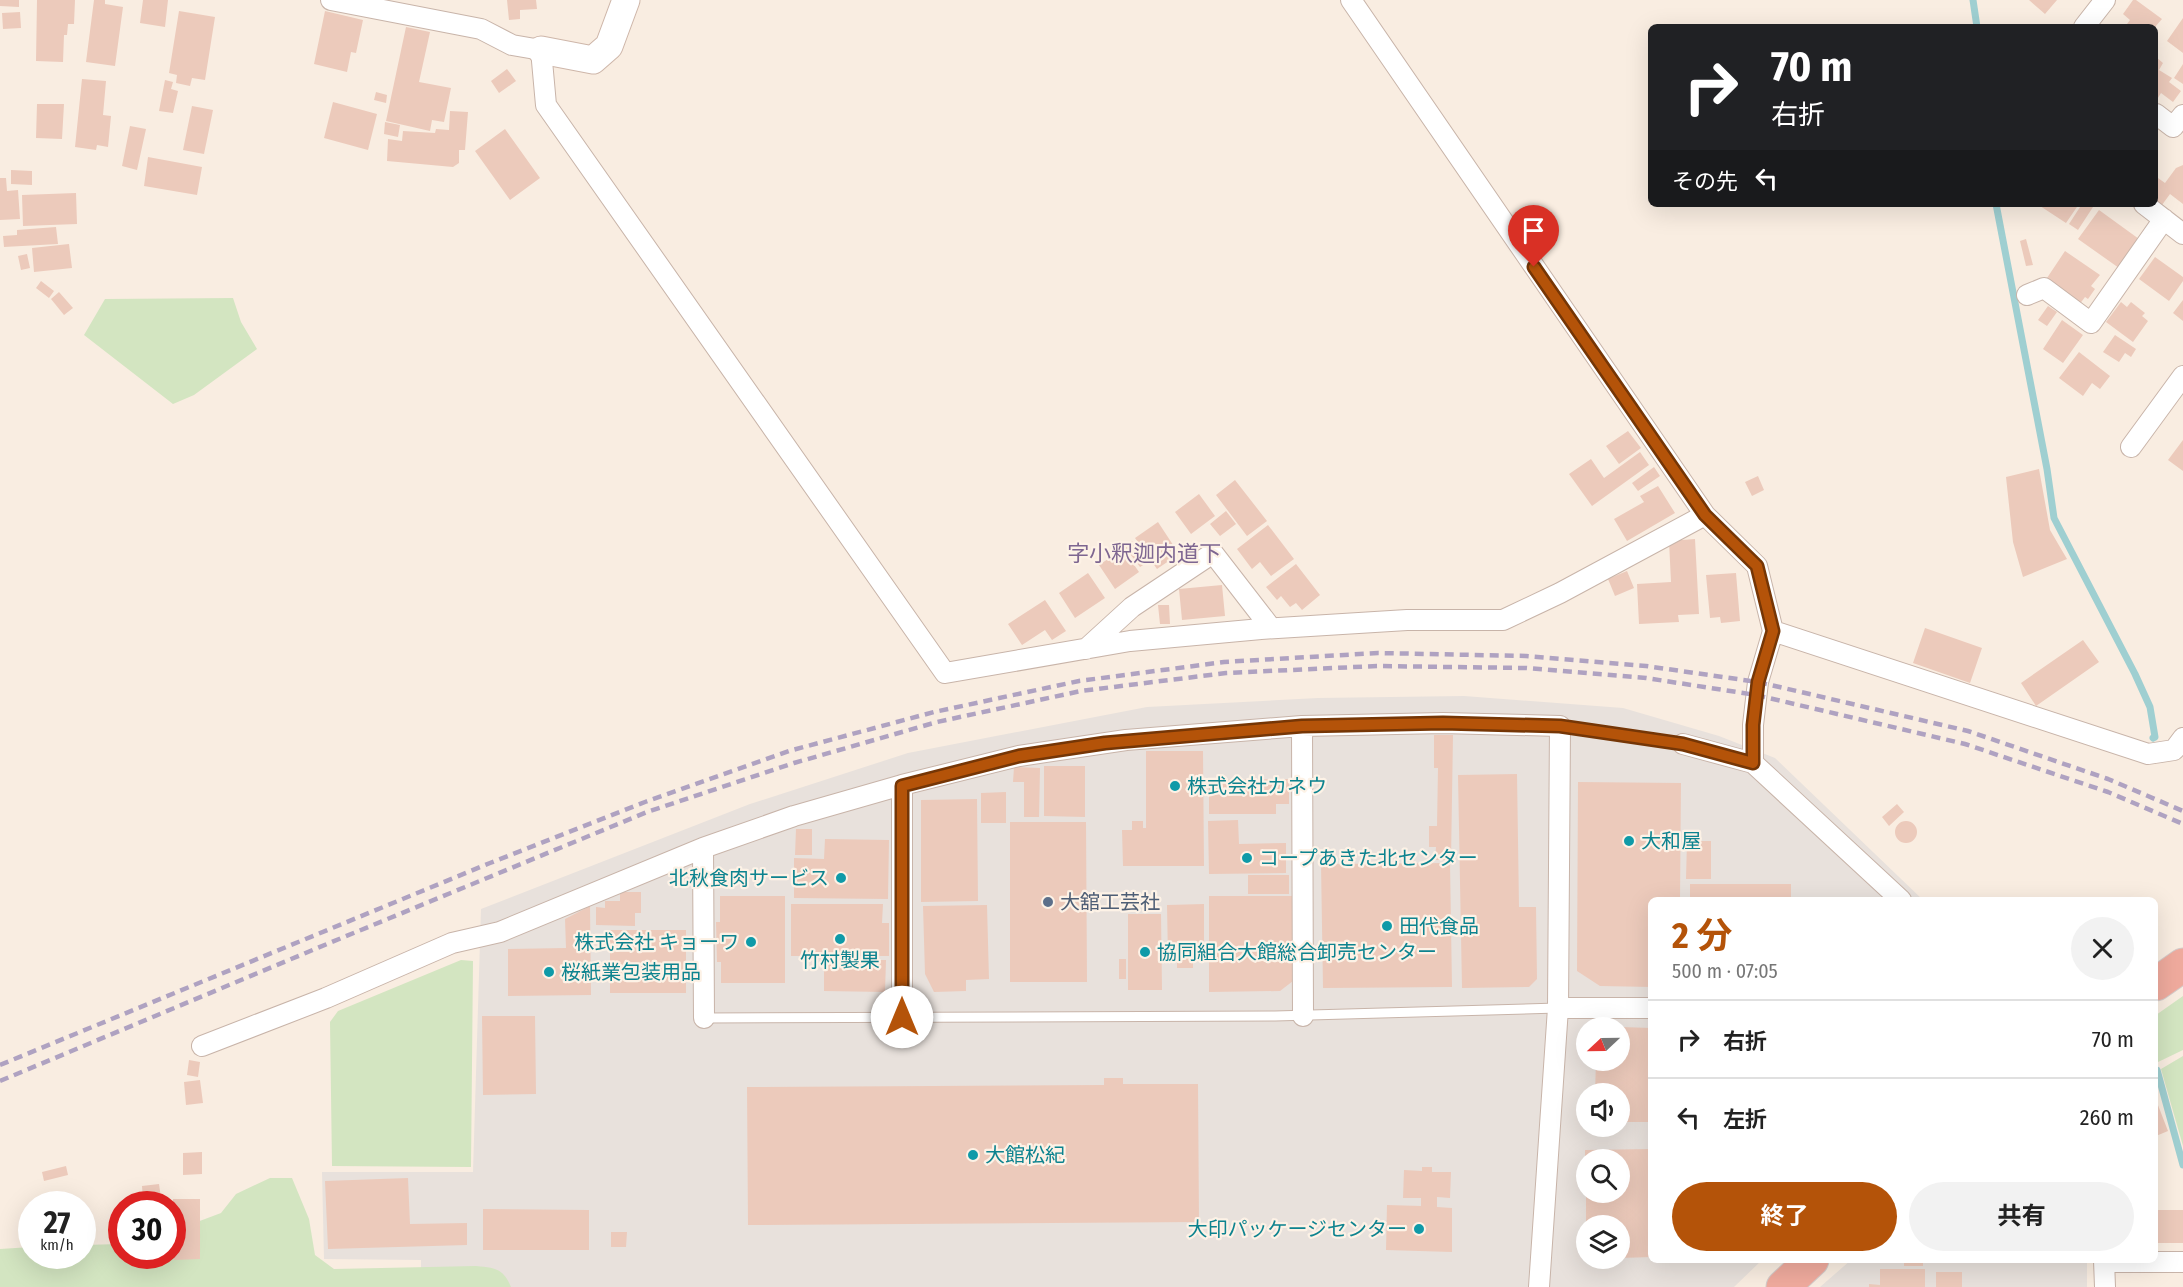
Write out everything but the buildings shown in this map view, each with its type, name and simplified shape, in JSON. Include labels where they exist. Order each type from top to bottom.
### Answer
[{"type":"highway","points":[[2158,983],[2183,965]]},
{"type":"highway","points":[[1783,1287],[1809,1263]]},
{"type":"street","points":[[331,0],[481,29],[512,45],[592,60],[609,46],[626,0]]},
{"type":"street","points":[[1351,0],[1705,515],[1757,566],[1773,631],[1758,682],[1753,725],[1753,763]]},
{"type":"street","points":[[2086,24],[2105,0]]},
{"type":"street","points":[[540,50],[546,105],[945,673],[1130,641],[1271,628],[1407,620],[1503,620],[1560,593],[1705,515]]},
{"type":"street","points":[[2158,115],[2174,127],[2183,115]]},
{"type":"street","points":[[2148,207],[2183,234]]},
{"type":"street","points":[[2027,295],[2044,288],[2091,323],[2164,219]]},
{"type":"street","points":[[2131,447],[2183,376]]},
{"type":"street","points":[[1086,649],[1132,607],[1213,553],[1271,628]]},
{"type":"street","points":[[1773,631],[2148,754],[2174,750],[2183,738]]},
{"type":"street","points":[[202,1046],[326,998],[452,943],[501,932],[703,848],[794,816],[1019,756],[1115,742],[1302,726],[1443,723],[1560,726],[1558,1008],[1539,1287]]},
{"type":"street","points":[[1302,726],[1303,1016]]},
{"type":"street","points":[[1683,744],[1753,763],[1898,897]]},
{"type":"street","points":[[902,786],[902,1017]]},
{"type":"street","points":[[703,848],[704,1018]]},
{"type":"street","points":[[1558,1008],[1648,1008]]},
{"type":"street","points":[[2158,1262],[2183,1262]]},
{"type":"street","points":[[2104,1263],[2104,1287]]},
{"type":"lane","points":[[1560,726],[1683,744]]},
{"type":"lane","points":[[704,1018],[1303,1016],[1558,1008]]},
{"type":"shaded area","points":[[1464,696],[1623,708],[1719,736],[1775,758],[1920,897],[1648,897],[1648,1263],[1759,1263],[1734,1287],[421,1287],[421,1260],[324,1259],[322,1172],[473,1172],[481,909],[750,804],[908,753],[1147,707],[1318,698]]},
{"type":"shaded area","points":[[1848,1263],[2087,1263],[2087,1287],[1820,1287]]},
{"type":"green space","points":[[233,298],[241,322],[257,349],[194,395],[173,404],[84,335],[105,299]]},
{"type":"green space","points":[[461,960],[473,961],[471,1167],[332,1166],[330,1022],[338,1011]]},
{"type":"green space","points":[[2183,996],[2183,1050],[2158,1062],[2158,1014]]},
{"type":"green space","points":[[2183,1056],[2183,1146],[2161,1069]]},
{"type":"green space","points":[[270,1178],[292,1178],[309,1219],[315,1255],[334,1269],[488,1267],[498,1270],[505,1276],[511,1287],[0,1287],[0,1249],[18,1248],[18,1269],[96,1269],[96,1245],[108,1244],[108,1269],[186,1269],[186,1226],[221,1213],[236,1194]]},
{"type":"waterway","points":[[1973,0],[1977,24]]},
{"type":"waterway","points":[[1997,207],[2047,469],[2054,518],[2150,707],[2155,737],[2153,738]]},
{"type":"waterway","points":[[2158,1074],[2183,1165]]},
{"type":"railway","points":[[0,1065],[490,863],[645,802],[789,751],[934,712],[1079,681],[1224,662],[1378,653],[1526,656],[1646,666],[1758,682],[1968,731],[2108,779],[2183,811]]},
{"type":"railway","points":[[0,1081],[647,812],[794,763],[937,722],[1081,691],[1226,673],[1377,666],[1526,668],[1646,678],[1756,695],[1965,744],[2108,792],[2183,824]]},
{"type":"place","name":"株式会社カネウ","points":[[1175,786]]},
{"type":"place","name":"大和屋","points":[[1629,841]]},
{"type":"place","name":"コープあきた北センター","points":[[1247,858]]},
{"type":"place","name":"北秋食肉サービス","points":[[841,878]]},
{"type":"place","name":"大舘工芸社","points":[[1048,902]]},
{"type":"place","name":"田代食品","points":[[1387,926]]},
{"type":"place","name":"竹村製果","points":[[840,939]]},
{"type":"place","name":"株式会社 キョーワ","points":[[751,942]]},
{"type":"place","name":"協同組合大館総合卸売センター","points":[[1145,952]]},
{"type":"place","name":"桜紙業包装用品","points":[[549,972]]},
{"type":"place","name":"大館松紀","points":[[973,1155]]},
{"type":"place","name":"大印パッケージセンター","points":[[1419,1229]]},
{"type":"district","name":"字小釈迦内道下","points":[[1144,553]]},
{"type":"route","points":[[902,1017],[902,786],[1019,756],[1105,743],[1302,726],[1443,723],[1560,726],[1683,744],[1753,763],[1753,725],[1758,682],[1773,631],[1757,566],[1705,515],[1534,267]]}]
